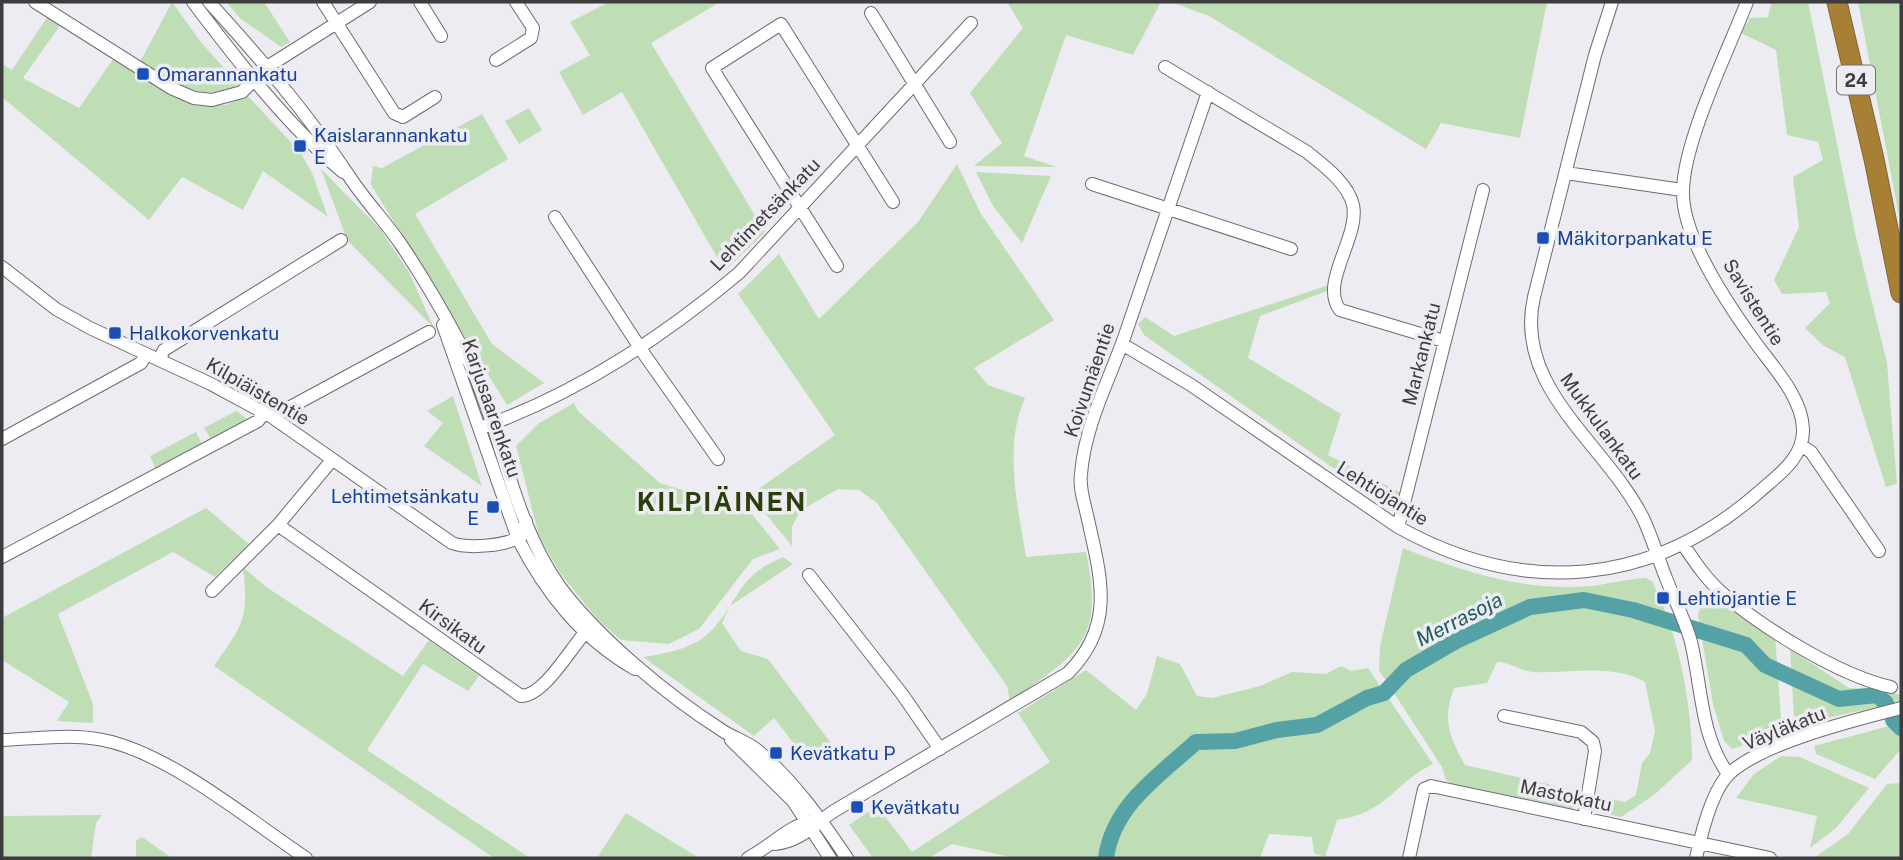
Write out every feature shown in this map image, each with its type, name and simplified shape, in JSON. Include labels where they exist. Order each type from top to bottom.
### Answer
[{"type":"highway","name":"24","points":[[1837,2],[1874,159],[1901,293]]},
{"type":"highway","name":"24","points":[[1849,2],[1874,159]]},
{"type":"street","points":[[35,2],[171,88],[194,98],[225,99],[242,92],[267,67],[370,2]]},
{"type":"street","name":"Karjusaarenkatu","points":[[193,2],[326,158],[349,176]]},
{"type":"street","name":"Karjusaarenkatu","points":[[209,2],[334,149],[349,176],[401,245],[459,342],[493,424],[522,531]]},
{"type":"street","points":[[323,2],[394,113],[403,117],[435,97]]},
{"type":"street","points":[[420,2],[441,36]]},
{"type":"street","points":[[496,60],[531,38],[533,28],[516,2]]},
{"type":"street","name":"Mukkulankatu","points":[[1612,2],[1530,317],[1531,342],[1538,368],[1554,396],[1642,517],[1691,641],[1704,721],[1712,748],[1728,774]]},
{"type":"street","name":"Savistentie","points":[[1747,2],[1693,141],[1682,190],[1696,241],[1715,279],[1741,322],[1790,390],[1800,412],[1801,445]]},
{"type":"street","points":[[871,13],[950,142]]},
{"type":"street","name":"Lehtimetsänkatu","points":[[480,428],[536,408],[691,312],[739,273],[971,23]]},
{"type":"street","points":[[837,266],[712,68],[781,24],[893,202]]},
{"type":"street","points":[[1164,67],[1326,167],[1342,186],[1354,207],[1350,234],[1338,267],[1335,303],[1340,310],[1356,317],[1444,341]]},
{"type":"street","name":"Koivumäentie","points":[[821,819],[1068,673],[1084,657],[1096,634],[1101,609],[1101,579],[1080,477],[1088,429],[1122,344],[1208,92]]},
{"type":"street","points":[[1566,173],[1682,190]]},
{"type":"street","points":[[1092,184],[1291,249]]},
{"type":"street","name":"Markankatu","points":[[1398,527],[1483,190]]},
{"type":"street","points":[[555,218],[639,346],[718,459]]},
{"type":"street","points":[[159,360],[164,350],[341,240]]},
{"type":"street","name":"Kilpiäistentie","points":[[2,267],[56,309],[268,415],[452,543],[470,547],[491,543],[522,531]]},
{"type":"street","name":"Karjusaarenkatu","points":[[433,299],[480,428],[522,531]]},
{"type":"street","points":[[2,557],[429,332]]},
{"type":"street","name":"Lehtiojantie","points":[[1122,344],[1191,385],[1398,527],[1428,544],[1475,562],[1522,571],[1572,574],[1657,555]]},
{"type":"street","points":[[2,439],[141,363],[146,354]]},
{"type":"street","points":[[1657,555],[1684,546],[1753,497],[1787,467],[1801,445],[1811,452],[1879,551]]},
{"type":"street","points":[[212,591],[278,525],[332,460]]},
{"type":"street","name":"Kirsikatu","points":[[278,525],[522,696],[541,690],[588,629]]},
{"type":"street","points":[[522,531],[548,593],[616,658],[654,680],[724,732],[771,776],[830,858]]},
{"type":"street","points":[[1684,546],[1703,574],[1721,592],[1762,621],[1844,671],[1867,682],[1891,687]]},
{"type":"street","points":[[810,575],[902,694],[940,749]]},
{"type":"street","name":"Väyläkatu","points":[[1728,774],[1784,744],[1901,708]]},
{"type":"street","name":"Väyläkatu","points":[[1855,722],[1901,715]]},
{"type":"street","points":[[1504,716],[1581,732],[1593,742],[1595,751],[1584,819]]},
{"type":"street","points":[[724,732],[753,747],[777,767],[821,819],[847,858]]},
{"type":"street","points":[[2,740],[82,737],[137,749],[168,765],[306,858]]},
{"type":"street","points":[[1696,858],[1712,804],[1728,774]]},
{"type":"street","name":"Mastokatu","points":[[1409,858],[1424,789],[1427,787],[1770,858]]},
{"type":"street","points":[[748,858],[775,844],[786,832],[808,827],[821,819]]},
{"type":"green space","points":[[172,2],[200,41],[239,85],[225,91],[199,92],[175,83],[140,62]]},
{"type":"green space","points":[[226,2],[264,2],[290,42],[281,47],[241,19]]},
{"type":"green space","points":[[609,2],[720,2],[651,43],[765,232],[725,271],[622,92],[583,115],[559,72],[590,55],[570,22]]},
{"type":"green space","points":[[1007,2],[1161,2],[1133,55],[1066,35],[1024,156],[1056,167],[974,166],[1002,143],[970,93],[1023,28]]},
{"type":"green space","points":[[1171,2],[1547,2],[1520,138],[1441,123],[1426,149],[1209,16]]},
{"type":"green space","points":[[1767,2],[1808,2],[1856,237],[1887,363],[1897,484],[1886,487],[1845,357],[1824,346],[1805,328],[1830,303],[1826,292],[1782,294],[1774,280],[1799,227],[1793,177],[1823,160],[1818,142],[1787,135],[1776,50],[1741,33],[1750,18],[1768,17],[1771,4]]},
{"type":"green space","points":[[1858,2],[1901,2],[1901,226]]},
{"type":"green space","points":[[48,16],[61,24],[23,78],[79,108],[114,58],[212,105],[226,105],[247,95],[301,153],[312,173],[328,217],[263,171],[243,210],[182,177],[149,220],[2,97],[2,64],[12,70]]},
{"type":"green space","points":[[529,108],[542,130],[519,144],[505,121]]},
{"type":"green space","points":[[482,114],[508,159],[415,214],[492,344],[544,383],[507,405],[371,185],[373,166],[382,168]]},
{"type":"green space","points":[[957,164],[981,214],[1054,320],[974,368],[988,385],[1025,398],[1015,436],[1014,477],[1026,557],[1086,552],[1091,583],[1092,607],[1081,643],[1069,657],[1010,701],[1007,686],[877,503],[859,490],[838,489],[800,511],[792,527],[792,546],[750,495],[835,435],[738,294],[779,254],[819,319],[918,222]]},
{"type":"green space","points":[[321,169],[380,229],[409,272],[434,328],[347,240]]},
{"type":"green space","points":[[976,172],[1051,176],[1022,243],[993,206]]},
{"type":"green space","points":[[1332,284],[1330,290],[1260,316],[1248,358],[1341,414],[1328,455],[1401,493],[1396,506],[1346,477],[1144,335],[1138,324],[1145,317],[1174,336]]},
{"type":"green space","points":[[453,396],[482,486],[424,446],[443,423],[427,411]]},
{"type":"green space","points":[[574,403],[578,411],[660,483],[727,504],[739,498],[780,549],[753,559],[699,629],[669,644],[621,640],[598,620],[560,573],[539,536],[516,446],[538,424]]},
{"type":"green space","points":[[236,411],[246,418],[241,427],[213,442],[204,428]]},
{"type":"green space","points":[[196,432],[203,446],[156,470],[150,456]]},
{"type":"green space","points":[[206,508],[249,544],[215,577],[173,552],[58,614],[93,704],[93,723],[57,721],[69,702],[2,660],[2,618]]},
{"type":"green space","points":[[1403,548],[1472,572],[1519,583],[1566,587],[1645,578],[1652,581],[1669,623],[1682,668],[1692,760],[1654,795],[1621,817],[1595,811],[1591,804],[1593,795],[1625,802],[1636,795],[1642,763],[1650,753],[1655,731],[1645,682],[1632,676],[1605,671],[1533,672],[1497,662],[1487,683],[1454,688],[1450,700],[1449,728],[1465,765],[1582,792],[1580,803],[1572,809],[1452,784],[1446,780],[1442,767],[1379,670],[1380,646]]},
{"type":"green space","points":[[783,557],[793,564],[730,606],[722,623],[741,651],[768,659],[833,746],[809,763],[774,718],[754,736],[643,657],[678,650],[702,639],[719,622],[740,591],[747,582],[767,565]]},
{"type":"green space","points":[[243,567],[266,587],[403,676],[429,640],[479,676],[468,691],[423,664],[367,750],[530,858],[494,858],[214,666],[242,621],[245,599]]},
{"type":"green space","points":[[1705,594],[1775,635],[1782,732],[1732,749],[1724,741],[1713,704],[1698,615]]},
{"type":"green space","points":[[1790,649],[1849,688],[1875,689],[1901,695],[1901,702],[1808,722],[1794,716]]},
{"type":"green space","points":[[1157,656],[1180,664],[1197,696],[1212,698],[1260,686],[1292,672],[1326,674],[1341,666],[1351,671],[1368,668],[1433,764],[1368,811],[1337,820],[1325,857],[1314,853],[1312,837],[1269,834],[1260,858],[1014,858],[952,844],[929,858],[873,858],[849,825],[877,806],[912,852],[1050,762],[1018,713],[1086,670],[1136,710],[1147,694]]},
{"type":"green space","points":[[1901,725],[1901,749],[1875,779],[1816,754],[1814,746]]},
{"type":"green space","points":[[1781,756],[1800,757],[1869,788],[1836,828],[1810,848],[1817,816],[1736,798],[1754,774]]},
{"type":"green space","points":[[1901,783],[1901,858],[1814,858],[1848,834],[1887,784]]},
{"type":"green space","points":[[626,813],[699,858],[597,858]]},
{"type":"green space","points":[[102,815],[96,823],[91,858],[2,858],[2,816]]},
{"type":"green space","points":[[142,837],[172,858],[136,858],[136,841]]},
{"type":"waterway","name":"Merrasoja","points":[[1106,858],[1110,839],[1128,807],[1153,780],[1196,742],[1235,741],[1277,730],[1317,725],[1367,698],[1384,693],[1406,670],[1456,641],[1530,607],[1584,600],[1633,610],[1746,645],[1765,665],[1839,699],[1877,695],[1886,703]]},
{"type":"waterway","name":"Merrasoja","points":[[1893,720],[1901,728]]},
{"type":"place","name":"Omarannankatu","points":[[143,74]]},
{"type":"place","name":"Kaislarannankatu E","points":[[300,146]]},
{"type":"place","name":"Mäkitorpankatu E","points":[[1543,238]]},
{"type":"place","name":"Halkokorvenkatu","points":[[115,333]]},
{"type":"place","name":"Lehtimetsänkatu E","points":[[493,507]]},
{"type":"place","name":"Lehtiojantie E","points":[[1663,598]]},
{"type":"place","name":"Kevätkatu P","points":[[776,753]]},
{"type":"place","name":"Kevätkatu","points":[[857,807]]},
{"type":"district","name":"KILPIÄINEN","points":[[722,501]]}]
